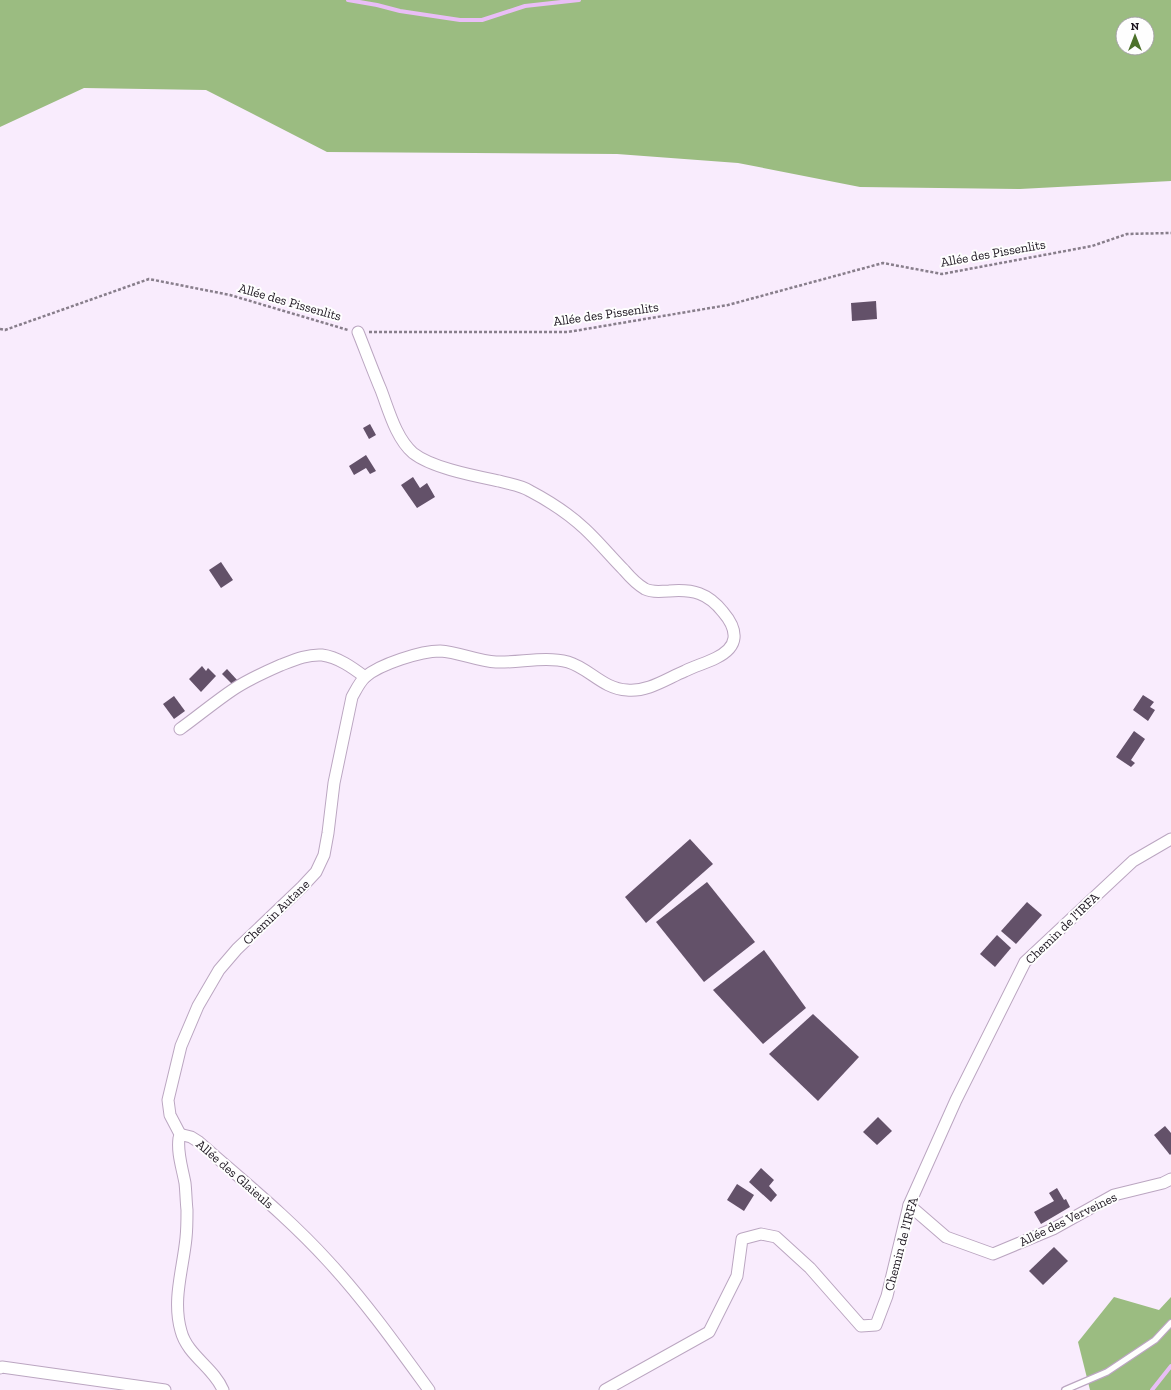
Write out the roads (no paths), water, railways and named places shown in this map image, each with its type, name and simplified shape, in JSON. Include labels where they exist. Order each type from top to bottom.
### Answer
[{"type":"street","points":[[180,729],[234,689],[258,675],[292,660],[310,656],[323,655],[336,659],[365,677],[392,663],[409,657],[441,651],[494,662],[546,659],[561,660],[570,663],[615,689],[630,691],[643,689],[663,682],[683,671],[716,658],[725,653],[731,647],[734,639],[729,620],[722,611],[699,592],[686,590],[655,592],[644,589],[629,576],[584,528],[569,516],[529,490],[517,485],[460,473],[429,462],[414,454],[403,441],[391,418],[358,332]]},
{"type":"street","name":"Chemin Autane","points":[[181,1136],[170,1115],[168,1100],[181,1046],[198,1006],[219,970],[237,949],[316,872],[324,855],[334,783],[352,697],[365,677]]},
{"type":"street","name":"Chemin de l'IRFA","points":[[605,1390],[709,1332],[737,1276],[742,1239],[761,1234],[776,1237],[810,1268],[861,1326],[876,1325],[887,1296],[909,1205],[956,1100],[1025,962],[1133,861],[1171,840]]},
{"type":"street","name":"Allée des Glaieuls","points":[[223,1390],[214,1374],[186,1343],[181,1332],[178,1316],[176,1299],[186,1237],[187,1210],[185,1184],[178,1146],[179,1138],[184,1135],[199,1142],[286,1219],[328,1261],[365,1303],[429,1390]]},
{"type":"street","name":"Allée des Verveines","points":[[909,1205],[946,1237],[993,1254],[1053,1228],[1114,1194],[1163,1183],[1171,1179]]},
{"type":"street","points":[[0,1368],[2,1367],[165,1390]]},
{"type":"lane","points":[[1065,1390],[1107,1372],[1155,1340],[1171,1323]]},
{"type":"waterway","points":[[348,0],[400,11],[460,20],[482,20],[525,6],[579,0]]},
{"type":"waterway","points":[[1152,1390],[1171,1366]]}]
